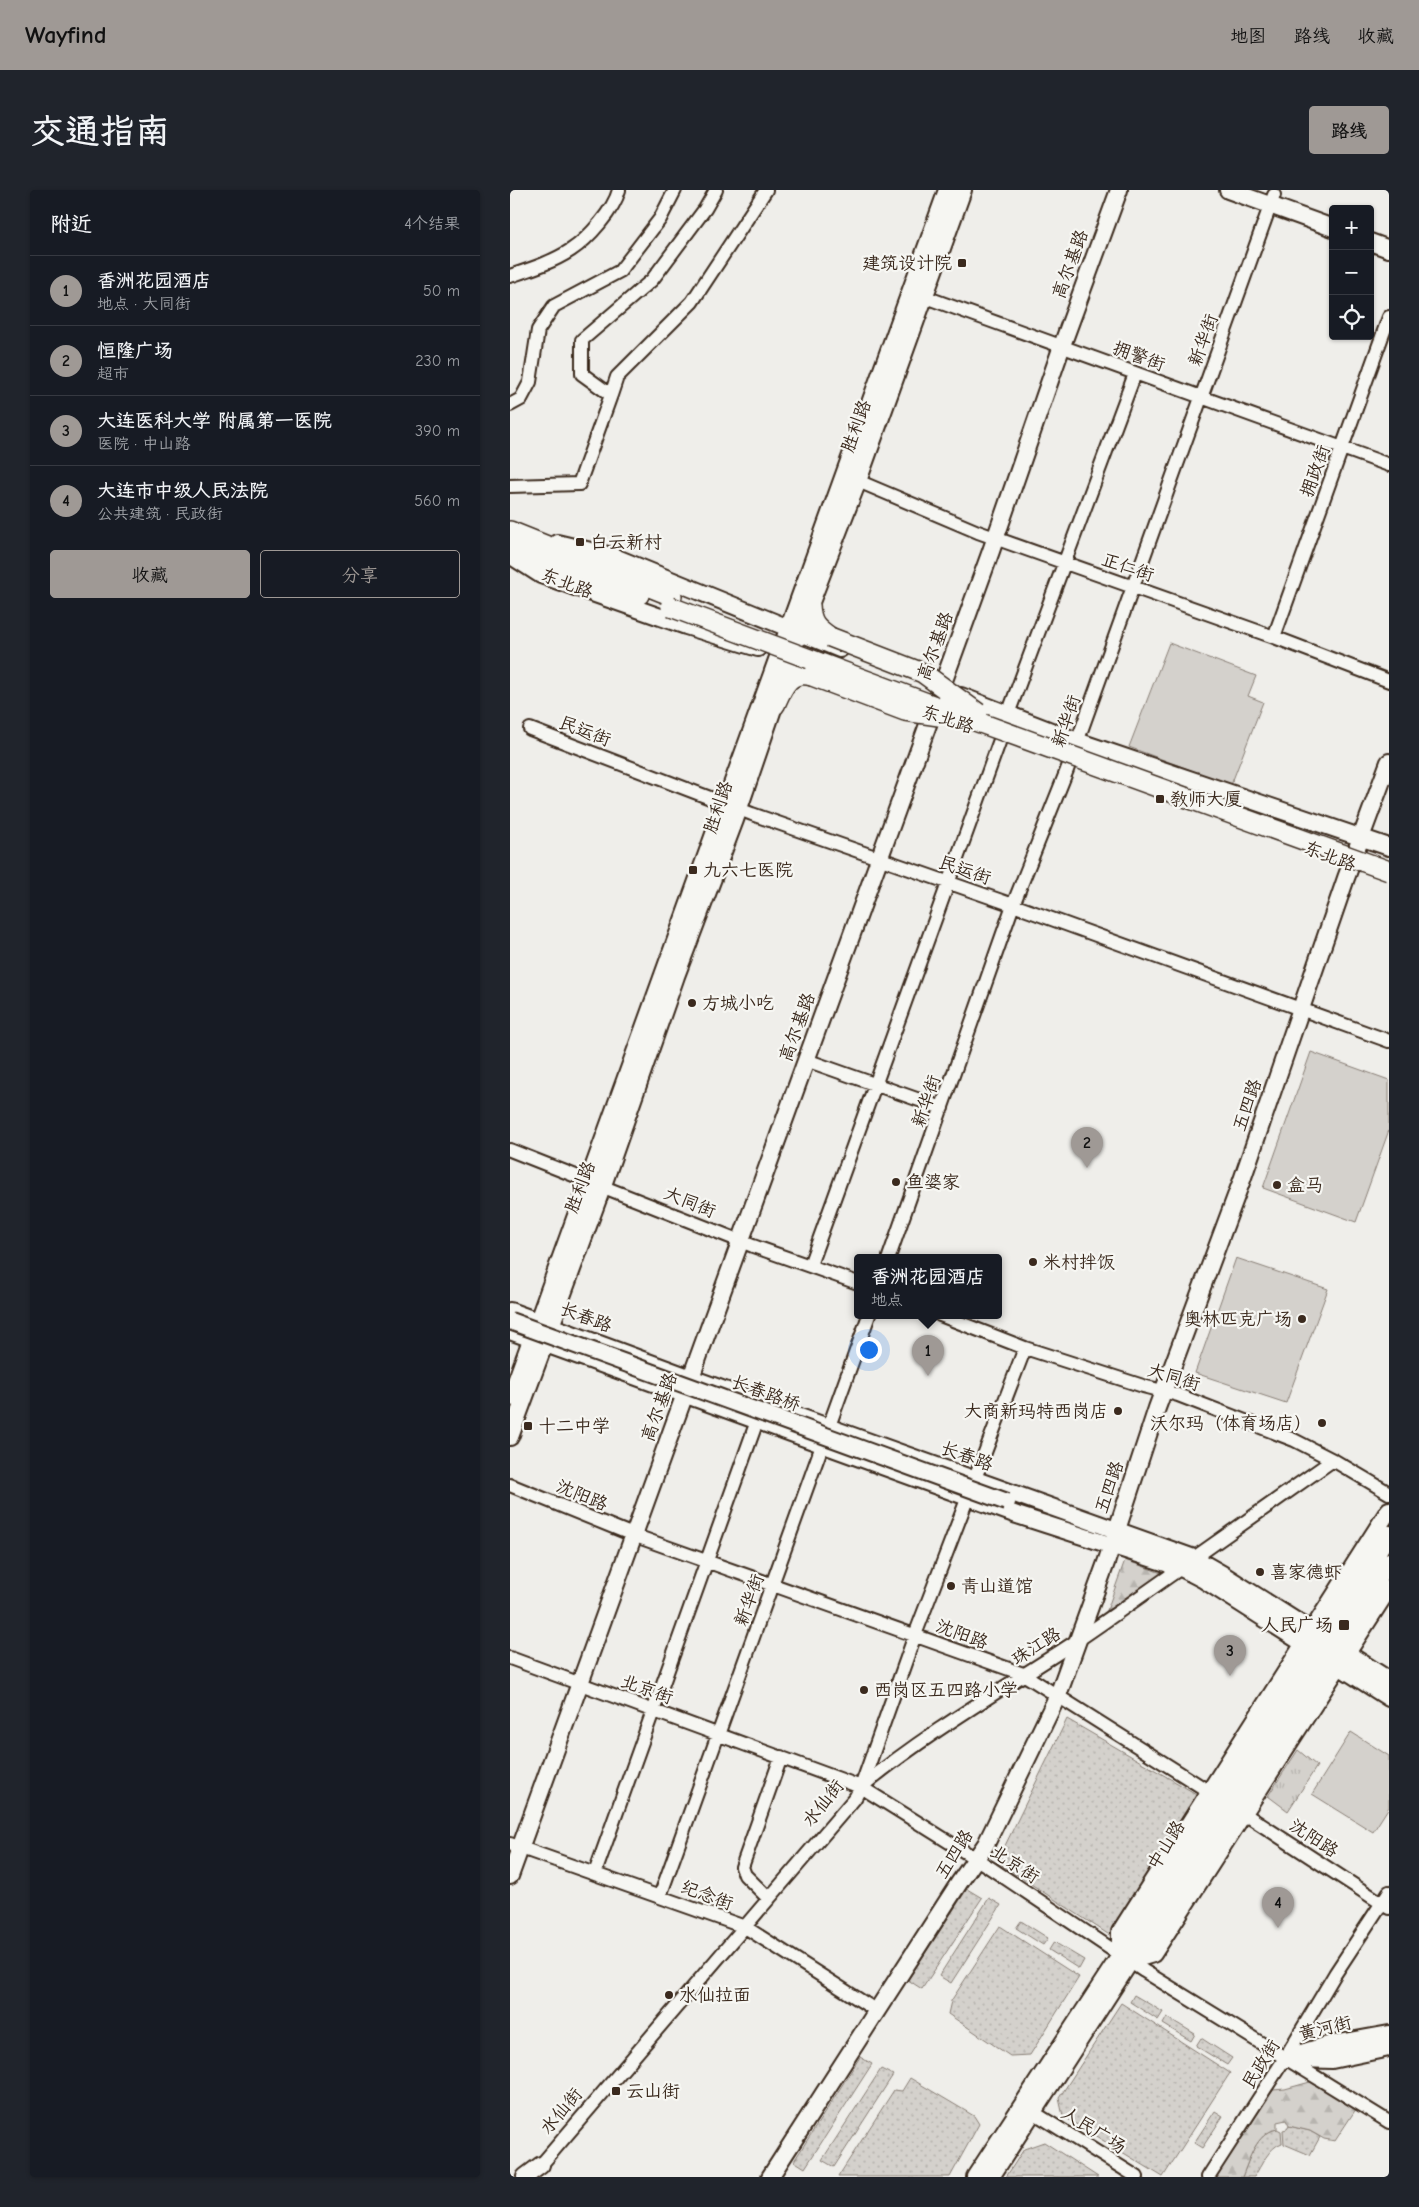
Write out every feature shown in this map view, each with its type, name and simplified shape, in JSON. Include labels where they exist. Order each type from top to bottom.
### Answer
[{"type":"highway","name":"东北路","points":[[518,533],[672,602]]},
{"type":"highway","name":"东北路","points":[[510,550],[672,602],[1389,871]]},
{"type":"highway","points":[[810,605],[811,616],[815,626],[830,637],[923,673],[977,717]]},
{"type":"highway","points":[[775,705],[782,688],[791,678],[802,673],[905,711],[977,717]]},
{"type":"highway","name":"东北路","points":[[977,717],[1389,860]]},
{"type":"main road","name":"胜利路","points":[[794,631],[810,605],[858,481],[947,190]]},
{"type":"main road","name":"胜利路","points":[[510,1398],[545,1323],[786,657],[914,293],[964,190]]},
{"type":"main road","name":"高尔基路","points":[[510,1876],[516,1845],[580,1682],[741,1241],[996,538],[1062,346],[1119,190]]},
{"type":"main road","points":[[1228,190],[1268,197],[1329,216]]},
{"type":"main road","points":[[1268,197],[1329,226]]},
{"type":"main road","points":[[1374,231],[1389,237]]},
{"type":"main road","points":[[1374,243],[1389,249]]},
{"type":"main road","name":"东北路","points":[[518,533],[612,556],[794,631],[1077,741],[1389,847]]},
{"type":"main road","name":"东北路","points":[[510,555],[541,575],[686,626],[786,657],[932,714],[1070,761],[1352,863],[1389,879]]},
{"type":"main road","name":"胜利路","points":[[732,805],[775,705],[786,657]]},
{"type":"main road","name":"五四路","points":[[773,2176],[877,2011],[977,1860],[1058,1695],[1163,1392],[1242,1180],[1389,762]]},
{"type":"main road","name":"长春路","points":[[510,1311],[975,1480],[1050,1517]]},
{"type":"main road","name":"长春路桥","points":[[510,1321],[1050,1517]]},
{"type":"main road","name":"长春路","points":[[510,1331],[969,1498],[1050,1517],[1188,1563],[1325,1648],[1389,1680]]},
{"type":"main road","name":"胜利路","points":[[510,1437],[538,1341]]},
{"type":"main road","points":[[1226,1802],[1153,1954],[1125,1958],[1120,1932],[1226,1802],[1325,1648],[1322,1615],[1389,1510]]},
{"type":"main road","name":"中山路","points":[[975,2177],[1125,1958],[1226,1802],[1325,1648],[1389,1534]]},
{"type":"main road","name":"中山路","points":[[1325,1648],[1389,1561]]},
{"type":"main road","points":[[1325,1648],[1357,1637],[1389,1588]]},
{"type":"main road","name":"长春路","points":[[1325,1648],[1389,1698]]},
{"type":"main road","name":"中山路","points":[[991,2177],[1120,1976],[1125,1958]]},
{"type":"main road","name":"黄河街","points":[[1285,2058],[1328,2045],[1389,2034]]},
{"type":"main road","name":"黄河街","points":[[1285,2058],[1332,2060],[1389,2048]]},
{"type":"main road","points":[[525,2177],[535,2173]]},
{"type":"street","points":[[510,276],[533,268],[572,249],[604,219],[619,190]]},
{"type":"street","points":[[510,405],[521,399],[530,382],[538,330],[554,306],[620,271],[660,219],[676,190]]},
{"type":"street","points":[[611,396],[582,374],[582,340],[652,280],[705,209],[716,190]]},
{"type":"street","points":[[510,486],[579,484],[617,377],[692,302],[766,190]]},
{"type":"street","name":"新华街","points":[[890,1254],[1013,905],[1070,761],[1201,397],[1268,197]]},
{"type":"street","name":"拥警街","points":[[914,293],[1389,466]]},
{"type":"street","name":"拥政街","points":[[1274,637],[1389,317]]},
{"type":"street","points":[[1008,714],[1133,379]]},
{"type":"street","name":"正仁街","points":[[858,481],[996,538],[1274,637],[1389,681]]},
{"type":"street","name":"民运街","points":[[530,729],[732,805],[1389,1042]]},
{"type":"street","points":[[810,1265],[1001,737]]},
{"type":"street","points":[[806,1060],[942,1108]]},
{"type":"street","name":"大同街","points":[[510,1150],[741,1241],[854,1282]]},
{"type":"street","name":"新华街","points":[[660,1896],[868,1319]]},
{"type":"street","name":"大同街","points":[[950,1319],[1025,1348],[1163,1392],[1178,1395],[1294,1440],[1333,1460],[1389,1493]]},
{"type":"street","name":"水仙街","points":[[535,2173],[855,1798],[861,1788],[915,1636],[1025,1348]]},
{"type":"street","points":[[595,1873],[757,1421]]},
{"type":"street","name":"珠江路","points":[[861,1788],[924,1739],[1076,1641],[1333,1460]]},
{"type":"street","name":"沈阳路","points":[[510,1485],[633,1535],[1023,1674],[1386,1906]]},
{"type":"street","name":"北京街","points":[[510,1658],[580,1682],[861,1788],[977,1860],[1144,1971],[1389,2122]]},
{"type":"street","points":[[769,1898],[745,1875],[742,1867],[781,1757]]},
{"type":"street","name":"纪念街","points":[[516,1845],[744,1927],[877,2011]]},
{"type":"street","name":"民政街","points":[[1208,2177],[1285,2058],[1334,1974],[1386,1906],[1389,1892]]},
{"type":"street","points":[[1103,1944],[1109,1942],[1120,1932]]},
{"type":"street","points":[[1120,1976],[1144,1971]]},
{"type":"street","name":"人民广场","points":[[1033,2112],[1137,2177]]},
{"type":"green space","points":[[1169,643],[1256,676],[1248,696],[1263,702],[1231,785],[1129,747]]},
{"type":"green space","points":[[1311,1052],[1389,1080],[1389,1130],[1356,1222],[1263,1188]]},
{"type":"green space","points":[[1236,1258],[1328,1289],[1286,1403],[1195,1373]]},
{"type":"green space","points":[[1125,1560],[1167,1575],[1105,1616]]},
{"type":"green space","points":[[1067,1719],[1198,1795],[1111,1936],[997,1862]]},
{"type":"green space","points":[[1351,1732],[1389,1756],[1389,1807],[1373,1832],[1312,1794]]},
{"type":"green space","points":[[1298,1750],[1317,1766],[1288,1811],[1268,1796]]},
{"type":"green space","points":[[967,1889],[982,1898],[922,1989],[908,1980]]},
{"type":"green space","points":[[989,1898],[1001,1905],[951,1983],[939,1976]]},
{"type":"green space","points":[[1021,1921],[1048,1938],[1043,1945],[1016,1928]]},
{"type":"green space","points":[[1000,1926],[1079,1977],[1030,2055],[1010,2056],[948,2014],[951,2001]]},
{"type":"green space","points":[[1054,1942],[1084,1960],[1079,1969],[1049,1950]]},
{"type":"green space","points":[[1134,1995],[1163,2012],[1158,2020],[1130,2002]]},
{"type":"green space","points":[[1121,2003],[1230,2073],[1163,2177],[1063,2116],[1059,2098]]},
{"type":"green space","points":[[1167,2017],[1195,2034],[1191,2041],[1163,2024]]},
{"type":"green space","points":[[1201,2038],[1232,2058],[1227,2065],[1196,2046]]},
{"type":"green space","points":[[860,2057],[872,2064],[805,2168],[794,2161]]},
{"type":"green space","points":[[881,2069],[893,2075],[834,2167],[822,2160]]},
{"type":"green space","points":[[910,2078],[974,2116],[979,2124],[950,2177],[838,2177],[894,2090],[902,2091]]},
{"type":"green space","points":[[1310,2082],[1319,2084],[1356,2109],[1335,2141],[1324,2139],[1310,2131],[1289,2126],[1286,2120],[1277,2122],[1277,2129],[1264,2136],[1254,2148],[1242,2177],[1216,2177],[1273,2090],[1285,2089]]},
{"type":"green space","points":[[1215,2111],[1223,2116],[1202,2148],[1194,2143]]},
{"type":"green space","points":[[1289,2126],[1310,2131],[1320,2137],[1310,2155],[1284,2144],[1283,2130]]},
{"type":"green space","points":[[1277,2129],[1281,2131],[1282,2143],[1273,2148],[1254,2177],[1242,2177],[1254,2148],[1259,2141]]},
{"type":"green space","points":[[1044,2142],[1098,2177],[1006,2177],[1024,2149]]},
{"type":"place","name":"建筑设计院","points":[[962,263]]},
{"type":"place","name":"白云新村","points":[[580,542]]},
{"type":"place","name":"教师大厦","points":[[1160,799]]},
{"type":"place","name":"九六七医院","points":[[693,870]]},
{"type":"place","name":"方城小吃","points":[[692,1003]]},
{"type":"place","name":"恒隆广场","points":[[1087,1168]]},
{"type":"place","name":"鱼婆家","points":[[896,1182]]},
{"type":"place","name":"盒马","points":[[1277,1185]]},
{"type":"place","name":"米村拌饭","points":[[1033,1262]]},
{"type":"place","name":"奥林匹克广场","points":[[1302,1319]]},
{"type":"place","name":"香洲花园酒店","points":[[928,1376]]},
{"type":"place","name":"大商新玛特西岗店","points":[[1118,1411]]},
{"type":"place","name":"沃尔玛（体育场店）","points":[[1322,1423]]},
{"type":"place","name":"十二中学","points":[[528,1426]]},
{"type":"place","name":"喜家德虾","points":[[1260,1572]]},
{"type":"place","name":"青山道馆","points":[[951,1586]]},
{"type":"place","name":"人民广场","points":[[1344,1625]]},
{"type":"place","name":"大连医科大学 附属第一医院","points":[[1230,1676]]},
{"type":"place","name":"西岗区五四路小学","points":[[864,1690]]},
{"type":"place","name":"大连市中级人民法院","points":[[1278,1928]]},
{"type":"place","name":"水仙拉面","points":[[669,1995]]},
{"type":"place","name":"云山街","points":[[616,2091]]}]
